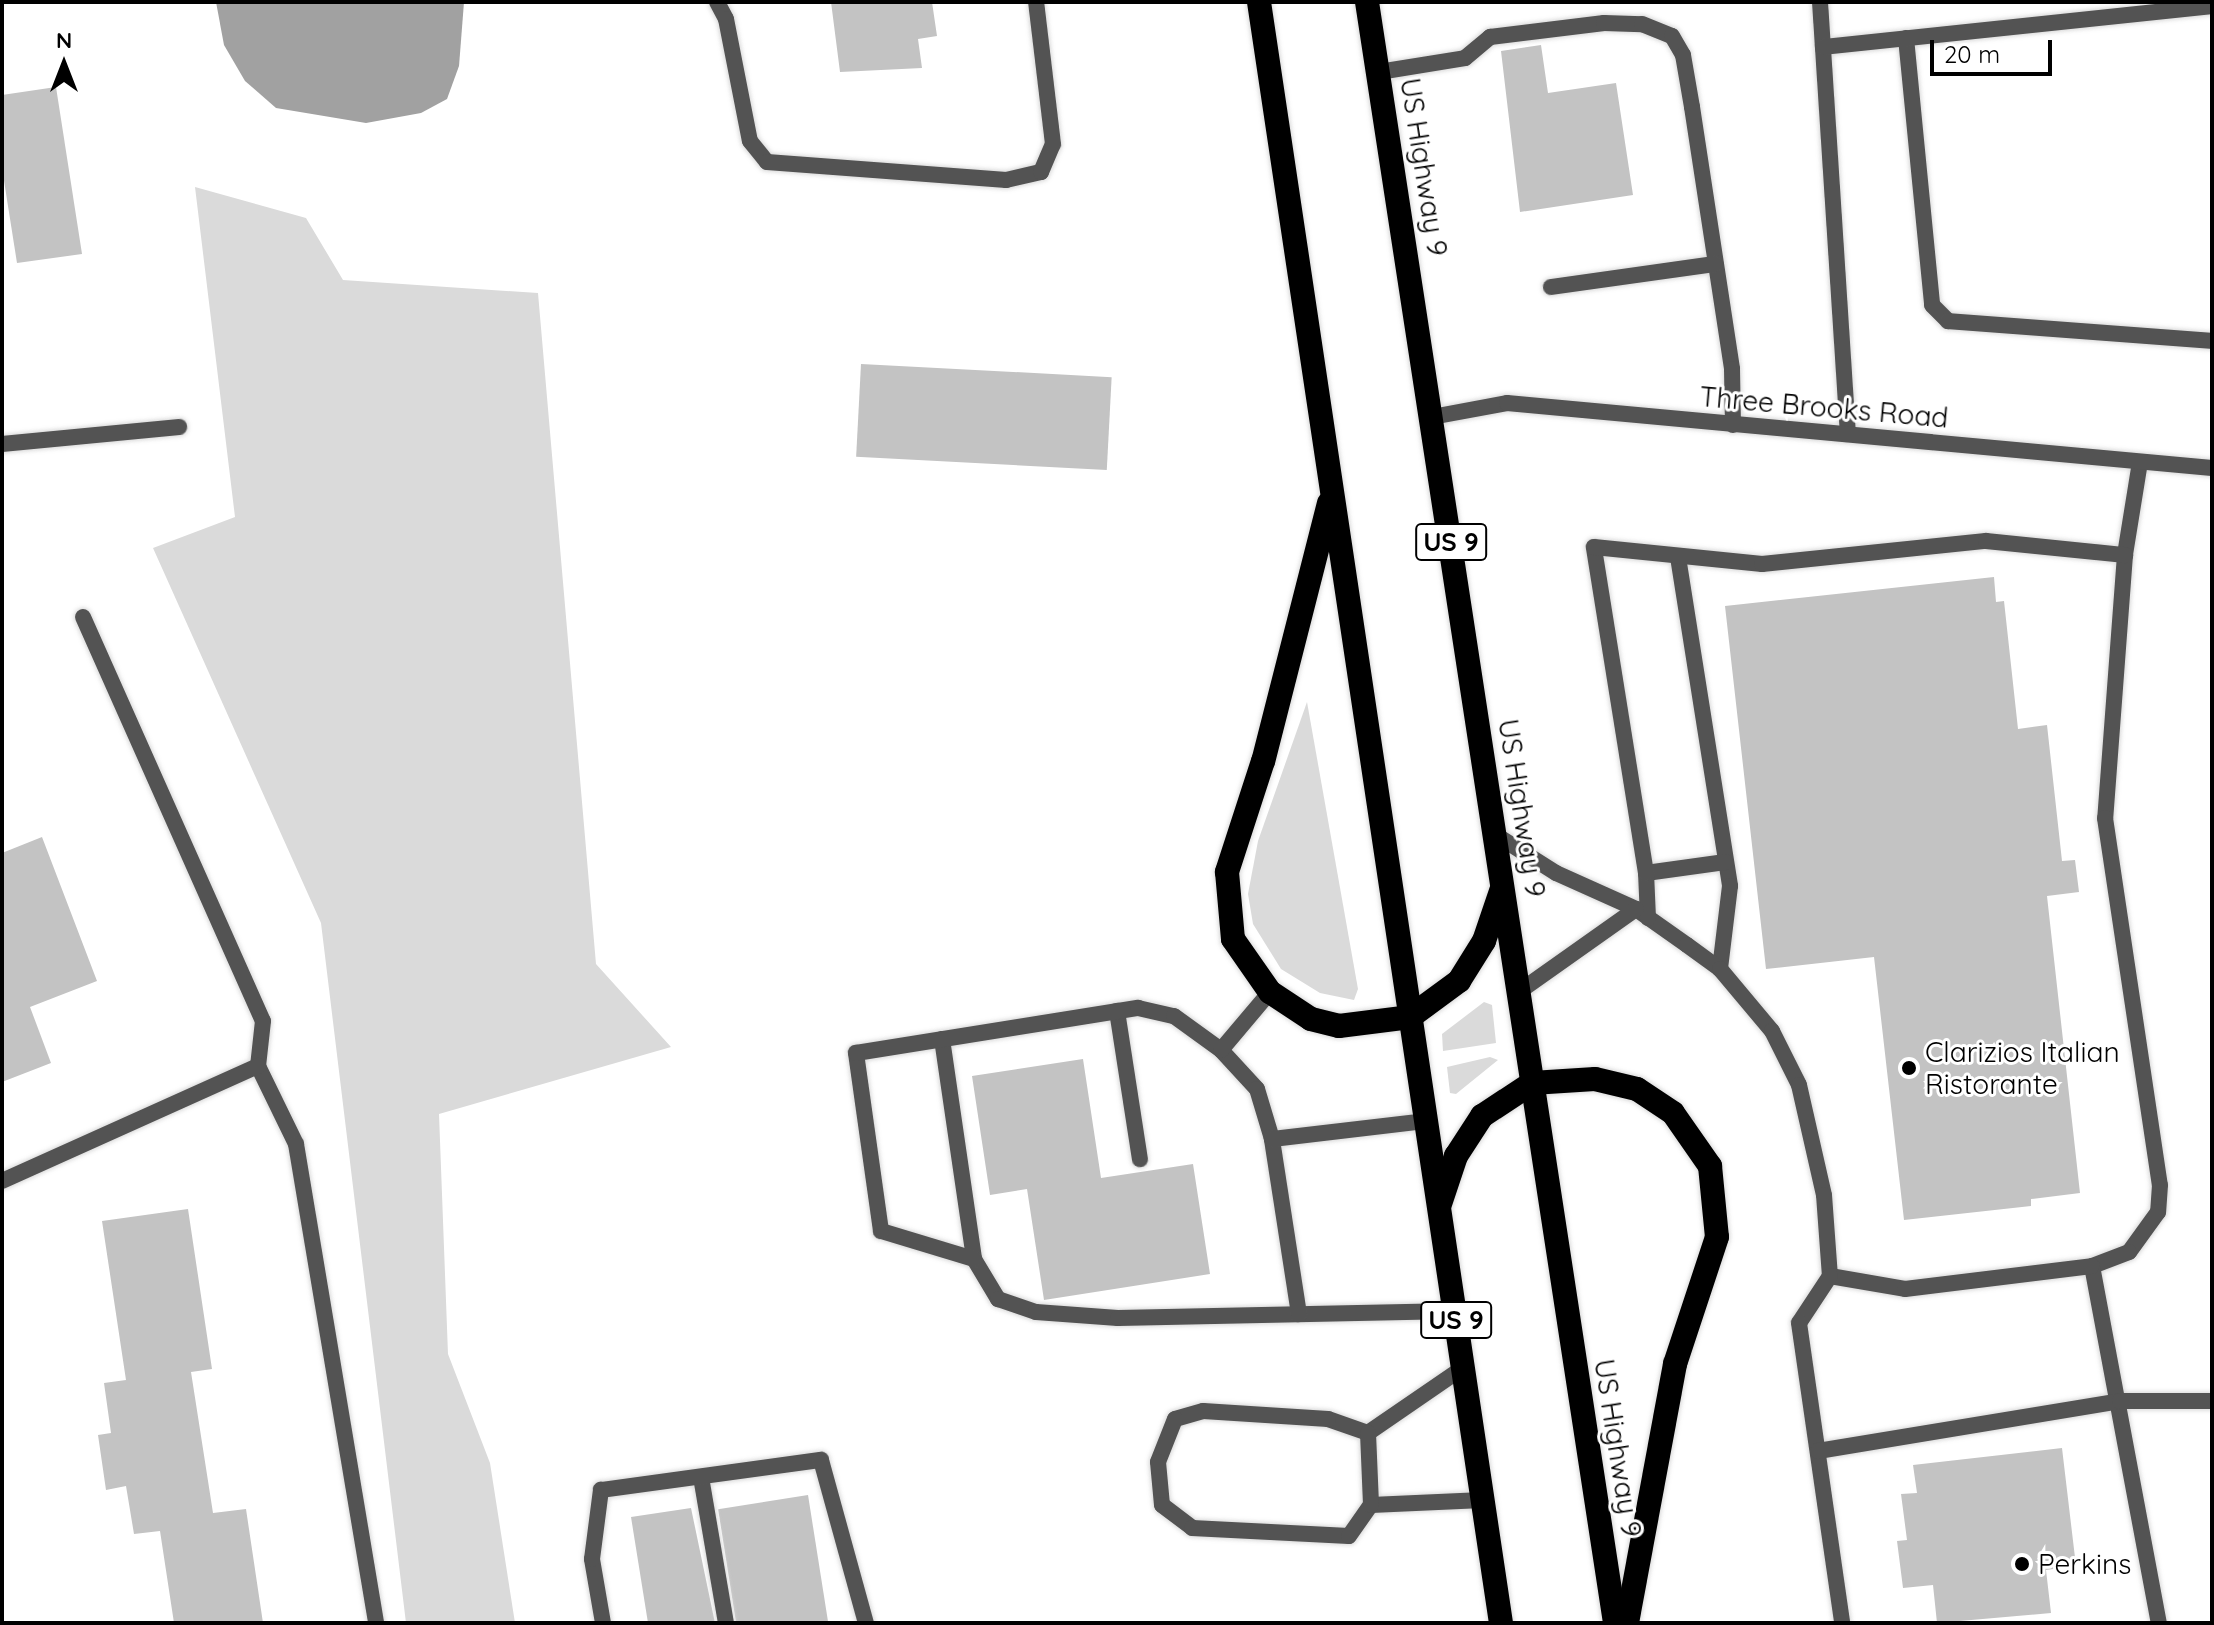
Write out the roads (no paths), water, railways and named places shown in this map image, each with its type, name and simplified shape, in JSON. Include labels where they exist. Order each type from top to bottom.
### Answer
[{"type":"highway","name":"US 9","points":[[1259,2],[1464,1367],[1497,1620]]},
{"type":"highway","name":"US Highway 9","points":[[1367,2],[1615,1623]]},
{"type":"highway","points":[[1332,490],[1263,761],[1227,872],[1233,939],[1270,992],[1311,1019],[1339,1026],[1410,1017],[1459,981],[1484,941],[1503,885]]},
{"type":"highway","points":[[1438,1210],[1456,1156],[1482,1116],[1532,1083],[1595,1079],[1637,1089],[1693,1134],[1717,1194],[1717,1237],[1675,1364],[1627,1623]]},
{"type":"street","points":[[717,2],[726,19],[750,141],[767,162],[1006,180],[1041,172],[1053,144],[1036,2]]},
{"type":"street","points":[[1820,2],[1848,434]]},
{"type":"street","points":[[1823,47],[2212,6]]},
{"type":"street","points":[[1379,72],[1465,58],[1490,37],[1625,22],[1672,36],[1683,55],[1692,107],[1732,369],[1733,425]]},
{"type":"street","points":[[1906,38],[1932,305],[1948,321],[2212,341]]},
{"type":"street","points":[[1551,287],[1715,264]]},
{"type":"street","name":"Three Brooks Road","points":[[1432,417],[1507,403],[2212,468]]},
{"type":"street","points":[[2,444],[179,427]]},
{"type":"street","points":[[1830,1276],[1905,1289],[2092,1266],[2129,1252],[2147,1235],[2158,1212],[2160,1185],[2105,818],[2125,555],[2140,462]]},
{"type":"street","points":[[1642,914],[1646,873],[1594,547],[1762,564],[1986,541],[2125,555]]},
{"type":"street","points":[[1678,557],[1730,886],[1720,969]]},
{"type":"street","points":[[83,617],[263,1021],[258,1066],[296,1144],[376,1623]]},
{"type":"street","points":[[1496,835],[1556,873],[1642,914],[1720,969],[1772,1031],[1799,1085],[1824,1195],[1830,1276],[1799,1323],[1842,1623]]},
{"type":"street","points":[[1646,873],[1725,862]]},
{"type":"street","points":[[1520,991],[1642,914]]},
{"type":"street","points":[[1221,1050],[1270,992]]},
{"type":"street","points":[[974,1259],[881,1231],[856,1053],[1138,1008],[1174,1016],[1221,1050],[1257,1089],[1272,1139],[1299,1314]]},
{"type":"street","points":[[1117,1011],[1140,1159]]},
{"type":"street","points":[[942,1039],[974,1259],[998,1299],[1036,1312],[1118,1318],[1454,1311]]},
{"type":"street","points":[[2,1181],[258,1066]]},
{"type":"street","points":[[1272,1139],[1425,1121]]},
{"type":"street","points":[[2092,1266],[2120,1401],[2159,1623]]},
{"type":"street","points":[[1368,1433],[1464,1367]]},
{"type":"street","points":[[1818,1451],[2120,1401],[2212,1401]]},
{"type":"street","points":[[1203,1411],[1328,1419],[1368,1433],[1371,1505],[1349,1536],[1192,1528],[1162,1505],[1158,1462],[1175,1419],[1203,1411]]},
{"type":"street","points":[[603,1623],[592,1559],[601,1490],[821,1460],[866,1623]]},
{"type":"street","points":[[701,1477],[726,1623]]},
{"type":"street","points":[[1371,1505],[1483,1500]]},
{"type":"place","name":"Clarizios Italian Ristorante","points":[[1909,1068]]},
{"type":"place","name":"Perkins","points":[[2022,1564]]}]
